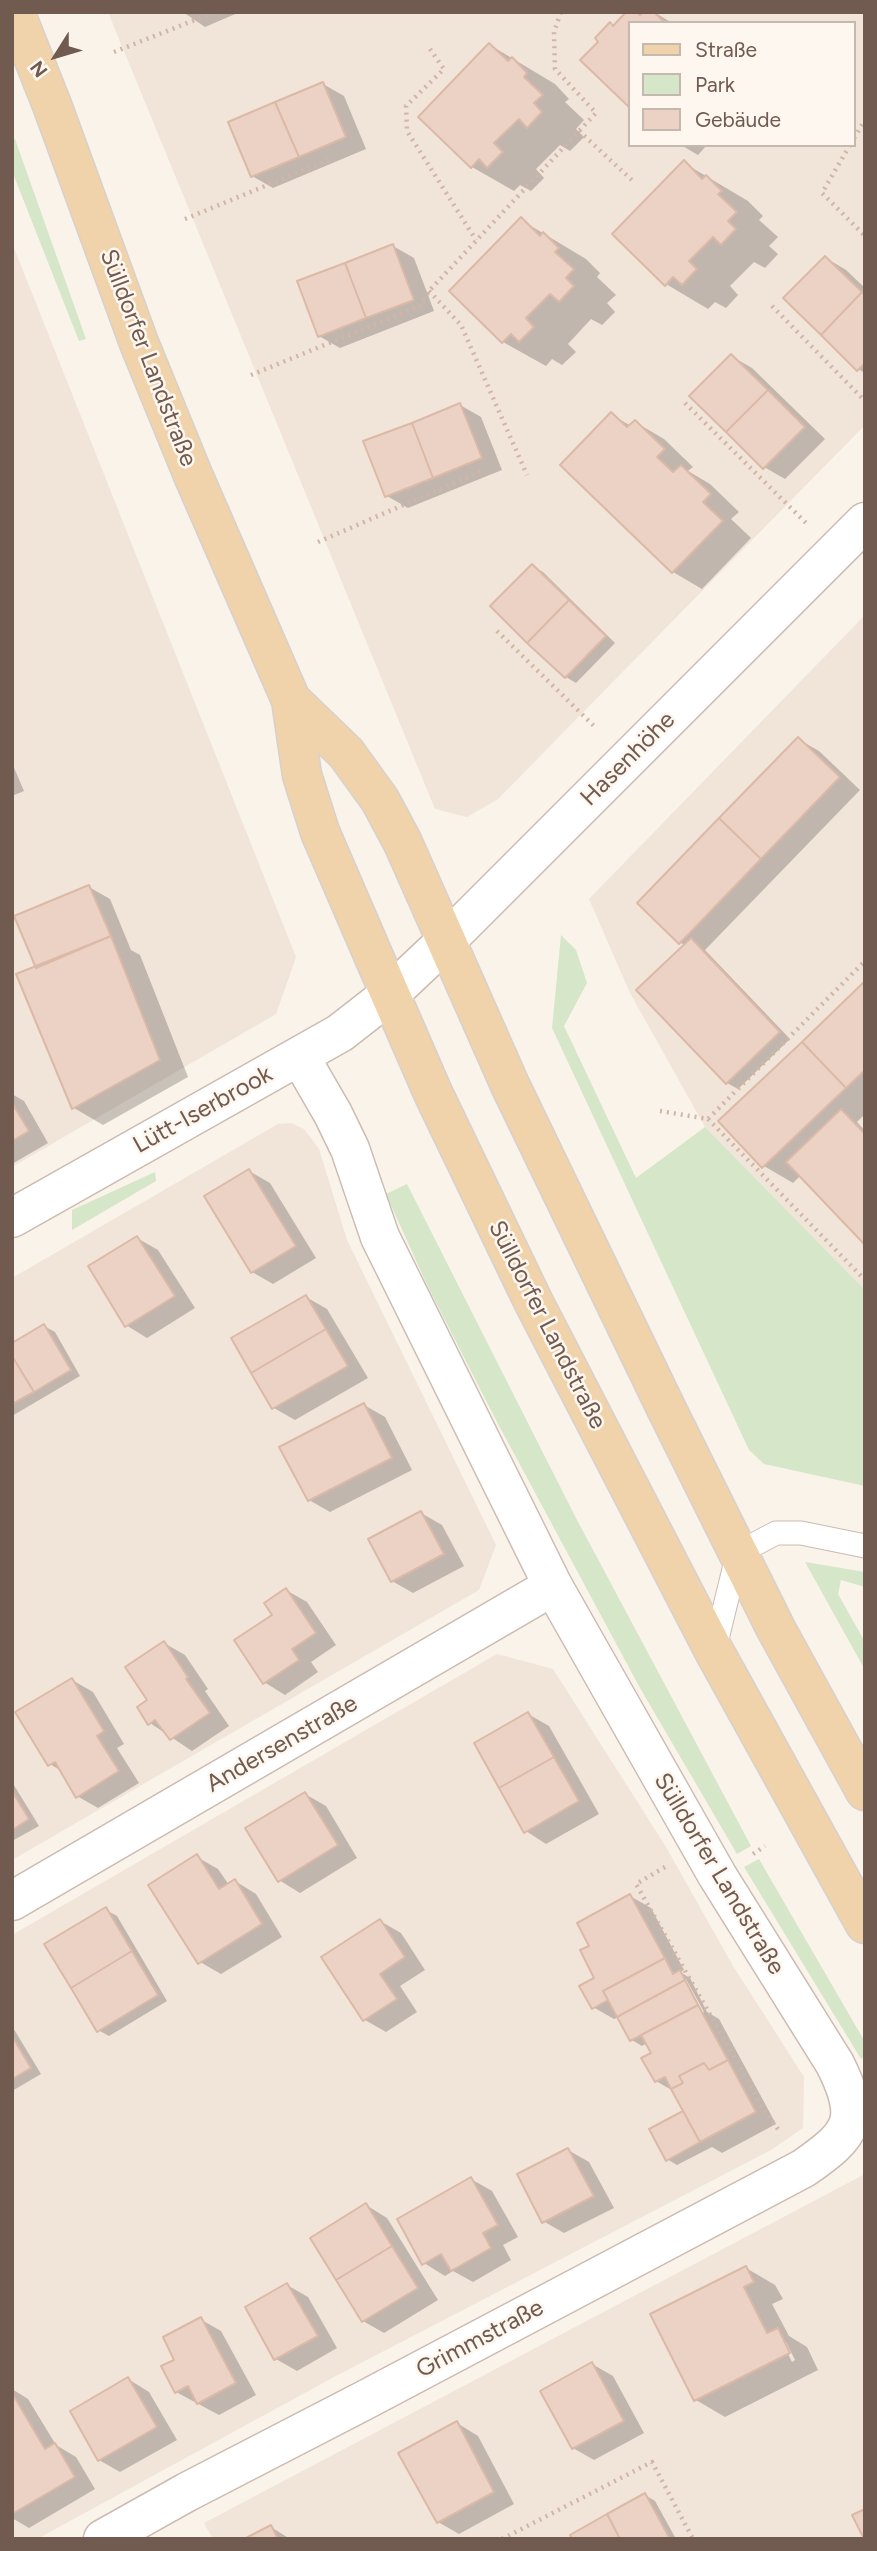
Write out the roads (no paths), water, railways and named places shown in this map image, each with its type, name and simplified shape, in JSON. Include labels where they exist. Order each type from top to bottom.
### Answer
[{"type":"main road","name":"Sülldorfer Landstraße","points":[[15,12],[139,343],[291,700],[302,775],[320,832],[433,1093],[533,1301],[714,1651],[865,1924]]},
{"type":"main road","name":"Sülldorfer Landstraße","points":[[291,700],[346,753],[380,800],[403,843],[510,1086],[776,1629],[865,1791]]},
{"type":"street","name":"Hasenhöhe","points":[[390,994],[865,522]]},
{"type":"street","name":"Lütt-Iserbrook","points":[[12,1218],[341,1033],[390,994]]},
{"type":"street","name":"Sülldorfer Landstraße","points":[[300,1056],[350,1149],[380,1237],[553,1586],[717,1875],[835,2064],[846,2087],[851,2109],[848,2128]]},
{"type":"street","name":"Andersenstraße","points":[[12,1901],[553,1586]]},
{"type":"street","name":"Grimmstraße","points":[[103,2539],[187,2492],[804,2168],[833,2148],[848,2128]]},
{"type":"lane","points":[[714,1651],[738,1553],[776,1533],[802,1533],[865,1546]]}]
